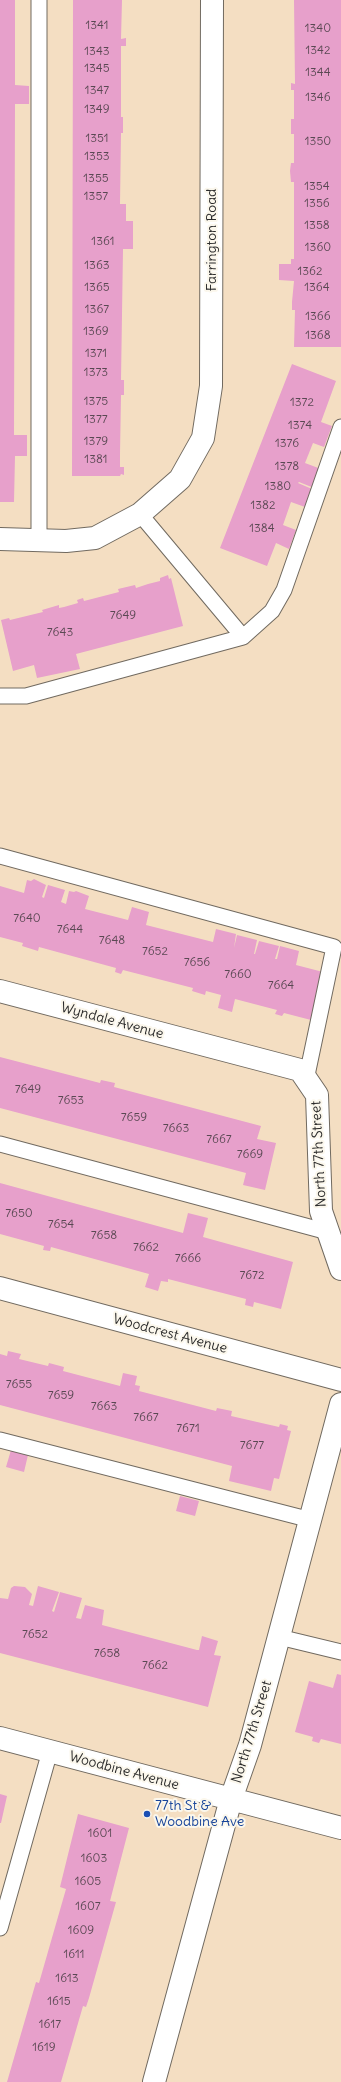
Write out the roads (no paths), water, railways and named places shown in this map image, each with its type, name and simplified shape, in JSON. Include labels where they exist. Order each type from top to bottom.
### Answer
[{"type":"street","name":"Farrington Road","points":[[0,539],[66,541],[95,538],[140,514],[180,479],[203,438],[211,386],[212,0]]},
{"type":"street","name":"Wyndale Avenue","points":[[0,992],[225,1050]]},
{"type":"street","name":"North 77th Street","points":[[225,1050],[300,1070],[317,1096],[321,1211],[341,1269]]},
{"type":"street","name":"Woodcrest Avenue","points":[[0,1288],[341,1380]]},
{"type":"street","name":"North 77th Street","points":[[154,2082],[231,1799],[250,1745],[341,1404]]},
{"type":"street","name":"Woodbine Avenue","points":[[0,1738],[341,1828]]},
{"type":"lane","points":[[39,0],[39,540]]},
{"type":"lane","points":[[0,696],[26,696],[243,637],[272,611],[284,590],[341,427]]},
{"type":"lane","points":[[140,514],[243,637]]},
{"type":"lane","points":[[0,856],[334,947],[306,1080]]},
{"type":"lane","points":[[0,1144],[328,1232]]},
{"type":"lane","points":[[0,1440],[310,1520]]},
{"type":"lane","points":[[279,1637],[341,1652]]},
{"type":"lane","points":[[0,1928],[50,1751]]},
{"type":"place","name":"77th St & Woodbine Ave","points":[[147,1814]]}]
